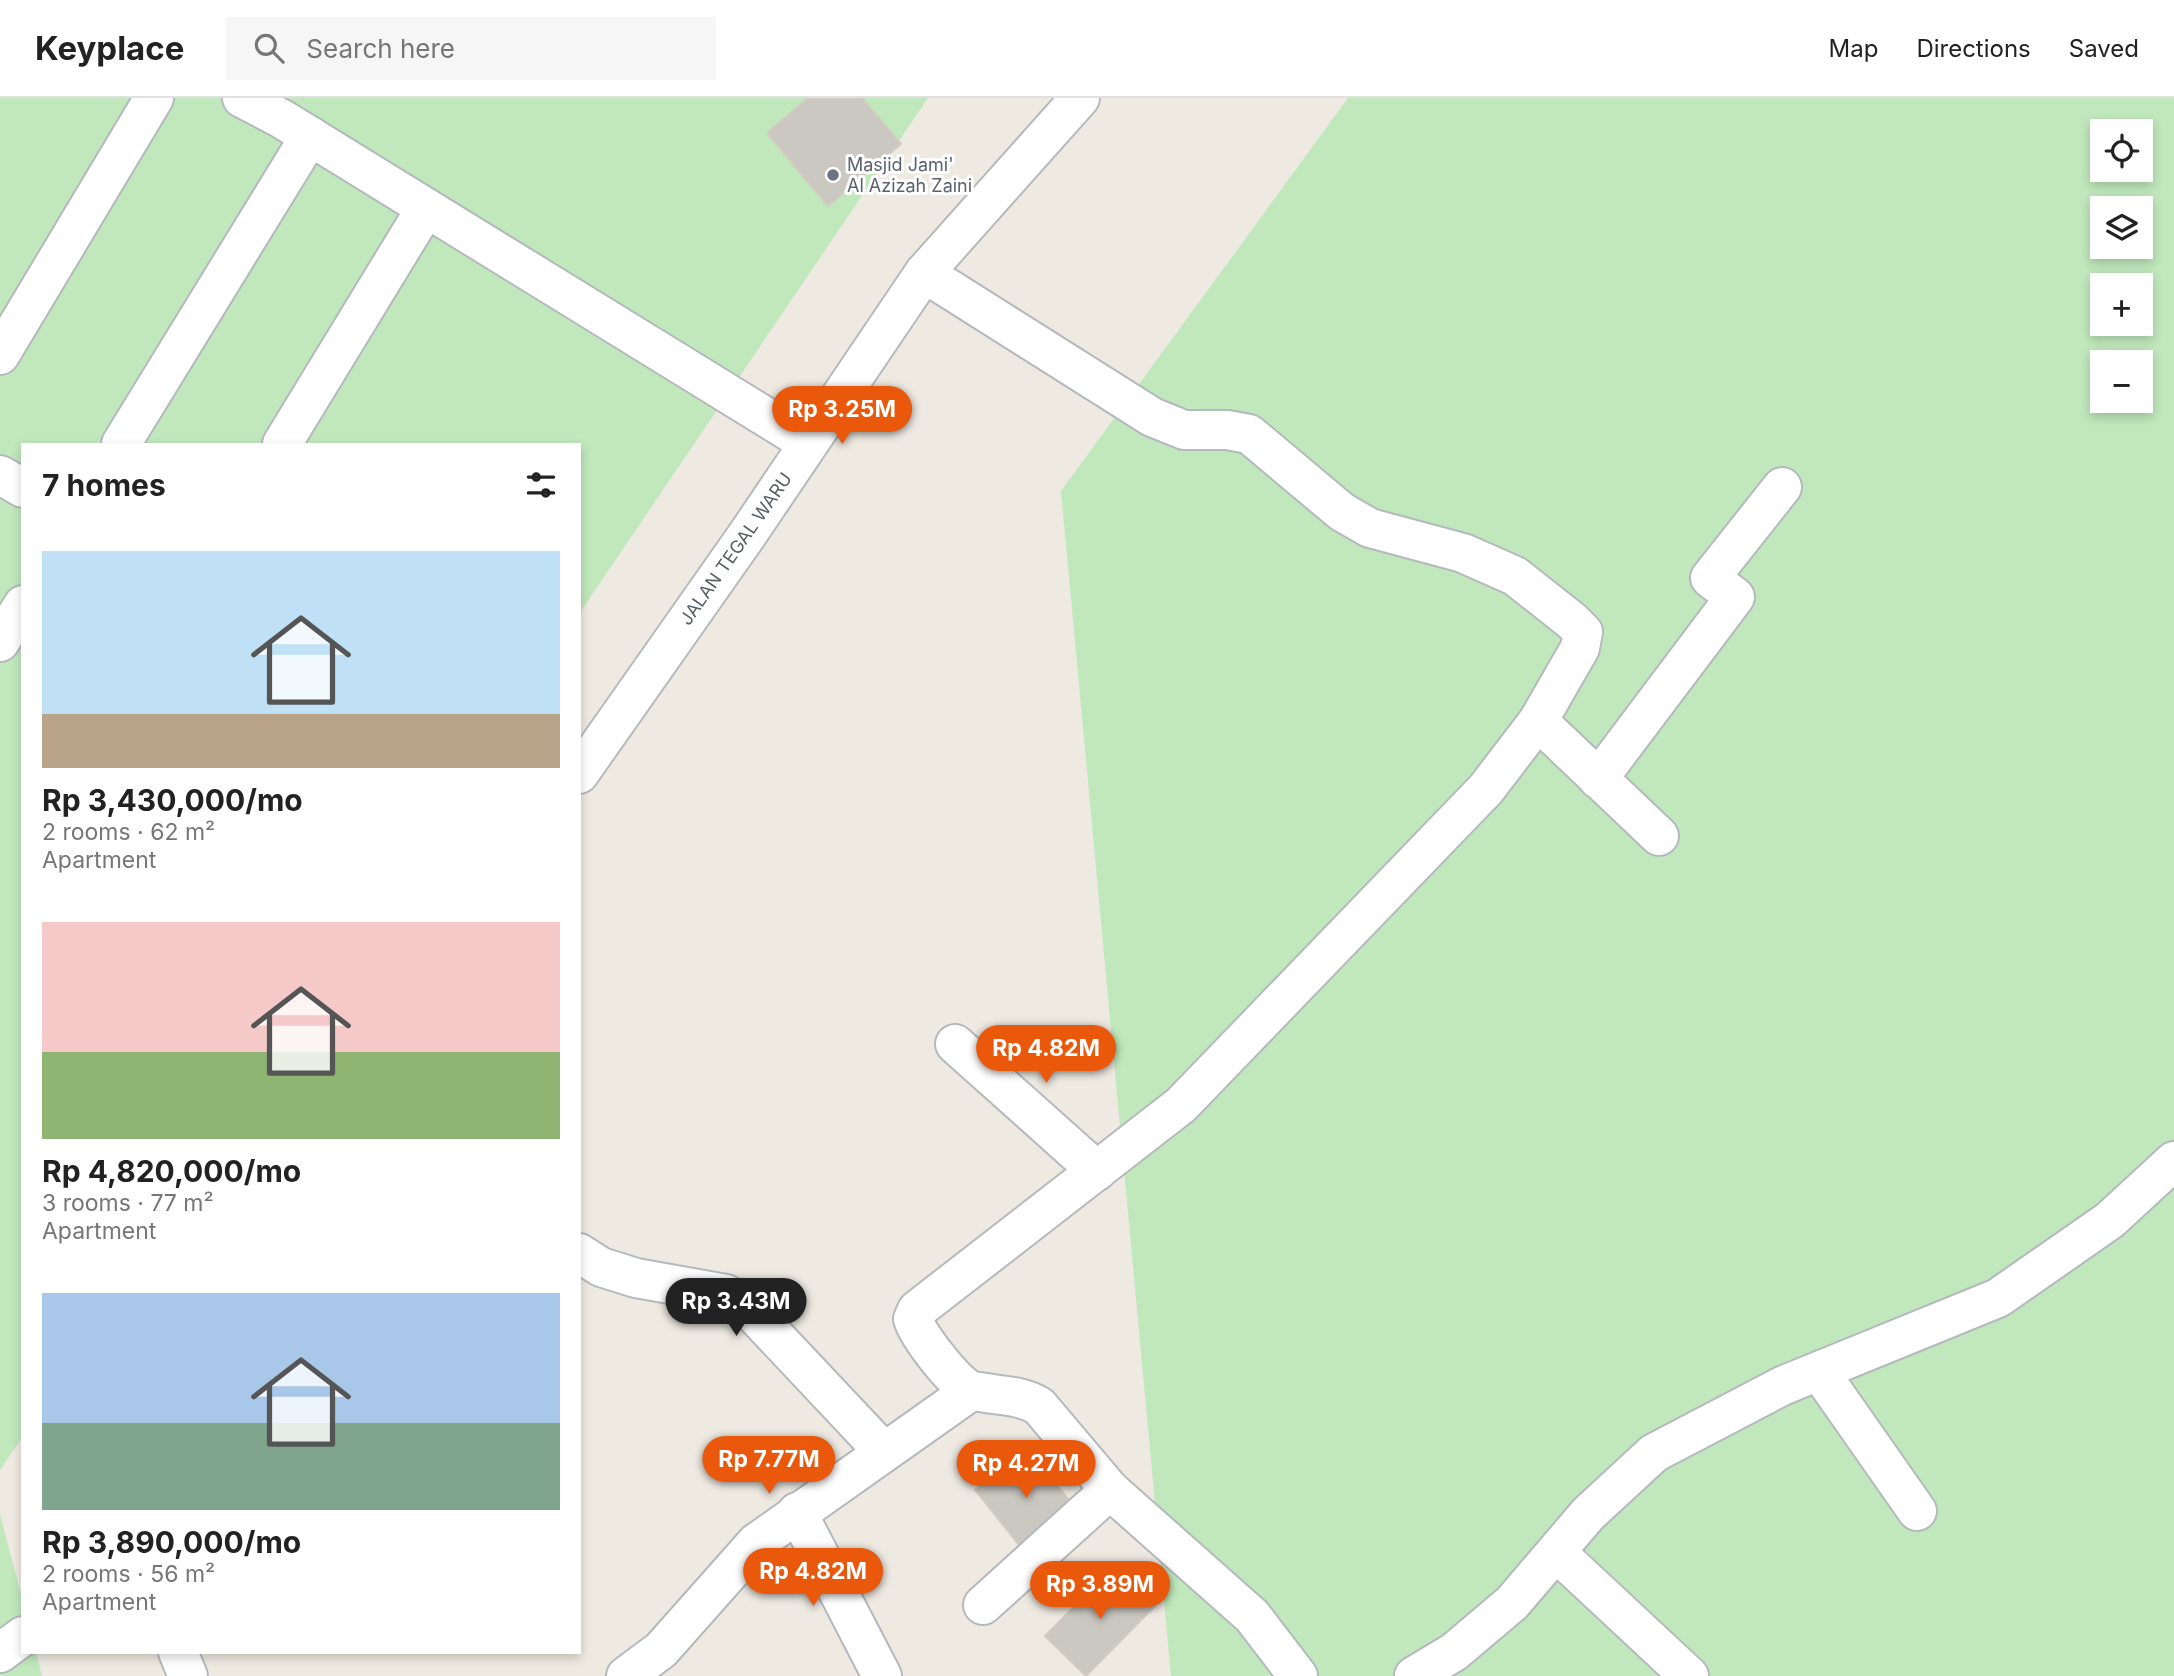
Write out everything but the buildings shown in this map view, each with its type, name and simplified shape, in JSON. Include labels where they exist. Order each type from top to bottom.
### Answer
[{"type":"street","points":[[0,355],[154,98]]},
{"type":"street","points":[[242,98],[310,136],[808,443]]},
{"type":"street","name":"JALAN TEGAL WARU","points":[[581,771],[924,273],[1080,98]]},
{"type":"street","points":[[122,443],[310,136]]},
{"type":"street","points":[[283,443],[426,208]]},
{"type":"street","points":[[924,273],[1152,417],[1184,430],[1227,430],[1249,435],[1342,512],[1360,523],[1463,553],[1515,576],[1583,632],[1580,648],[1538,721],[1486,789],[1190,1096],[917,1310],[913,1319],[916,1329],[956,1379],[971,1391],[1023,1399],[1039,1406],[1110,1490],[1252,1616],[1298,1676]]},
{"type":"street","points":[[0,475],[21,487]]},
{"type":"street","points":[[1598,779],[1735,597],[1710,578],[1782,487]]},
{"type":"street","points":[[0,642],[21,608]]},
{"type":"street","points":[[1538,721],[1659,836]]},
{"type":"street","points":[[955,1044],[1097,1171]]},
{"type":"street","points":[[1414,1676],[1454,1652],[1512,1603],[1588,1514],[1654,1453],[1782,1386],[1998,1298],[2110,1220],[2174,1161]]},
{"type":"street","points":[[581,1254],[601,1267],[636,1278],[726,1294],[754,1314],[884,1452]]},
{"type":"street","points":[[1819,1371],[1917,1511]]},
{"type":"street","points":[[626,1676],[661,1650],[756,1543],[971,1391]]},
{"type":"street","points":[[983,1605],[1110,1490]]},
{"type":"street","points":[[797,1512],[882,1676]]},
{"type":"street","points":[[1557,1553],[1689,1676]]},
{"type":"street","points":[[0,1653],[21,1637]]},
{"type":"street","points":[[179,1654],[188,1676]]},
{"type":"green space","points":[[0,98],[928,98],[581,611],[581,443],[21,443],[21,1439],[0,1470]]},
{"type":"green space","points":[[1348,98],[2174,98],[2174,1676],[1171,1676],[1061,491]]},
{"type":"green space","points":[[0,1514],[21,1594],[21,1654],[36,1654],[42,1676],[0,1676]]},
{"type":"place","name":"Masjid Jami' Al Azizah Zaini","points":[[833,175]]}]
